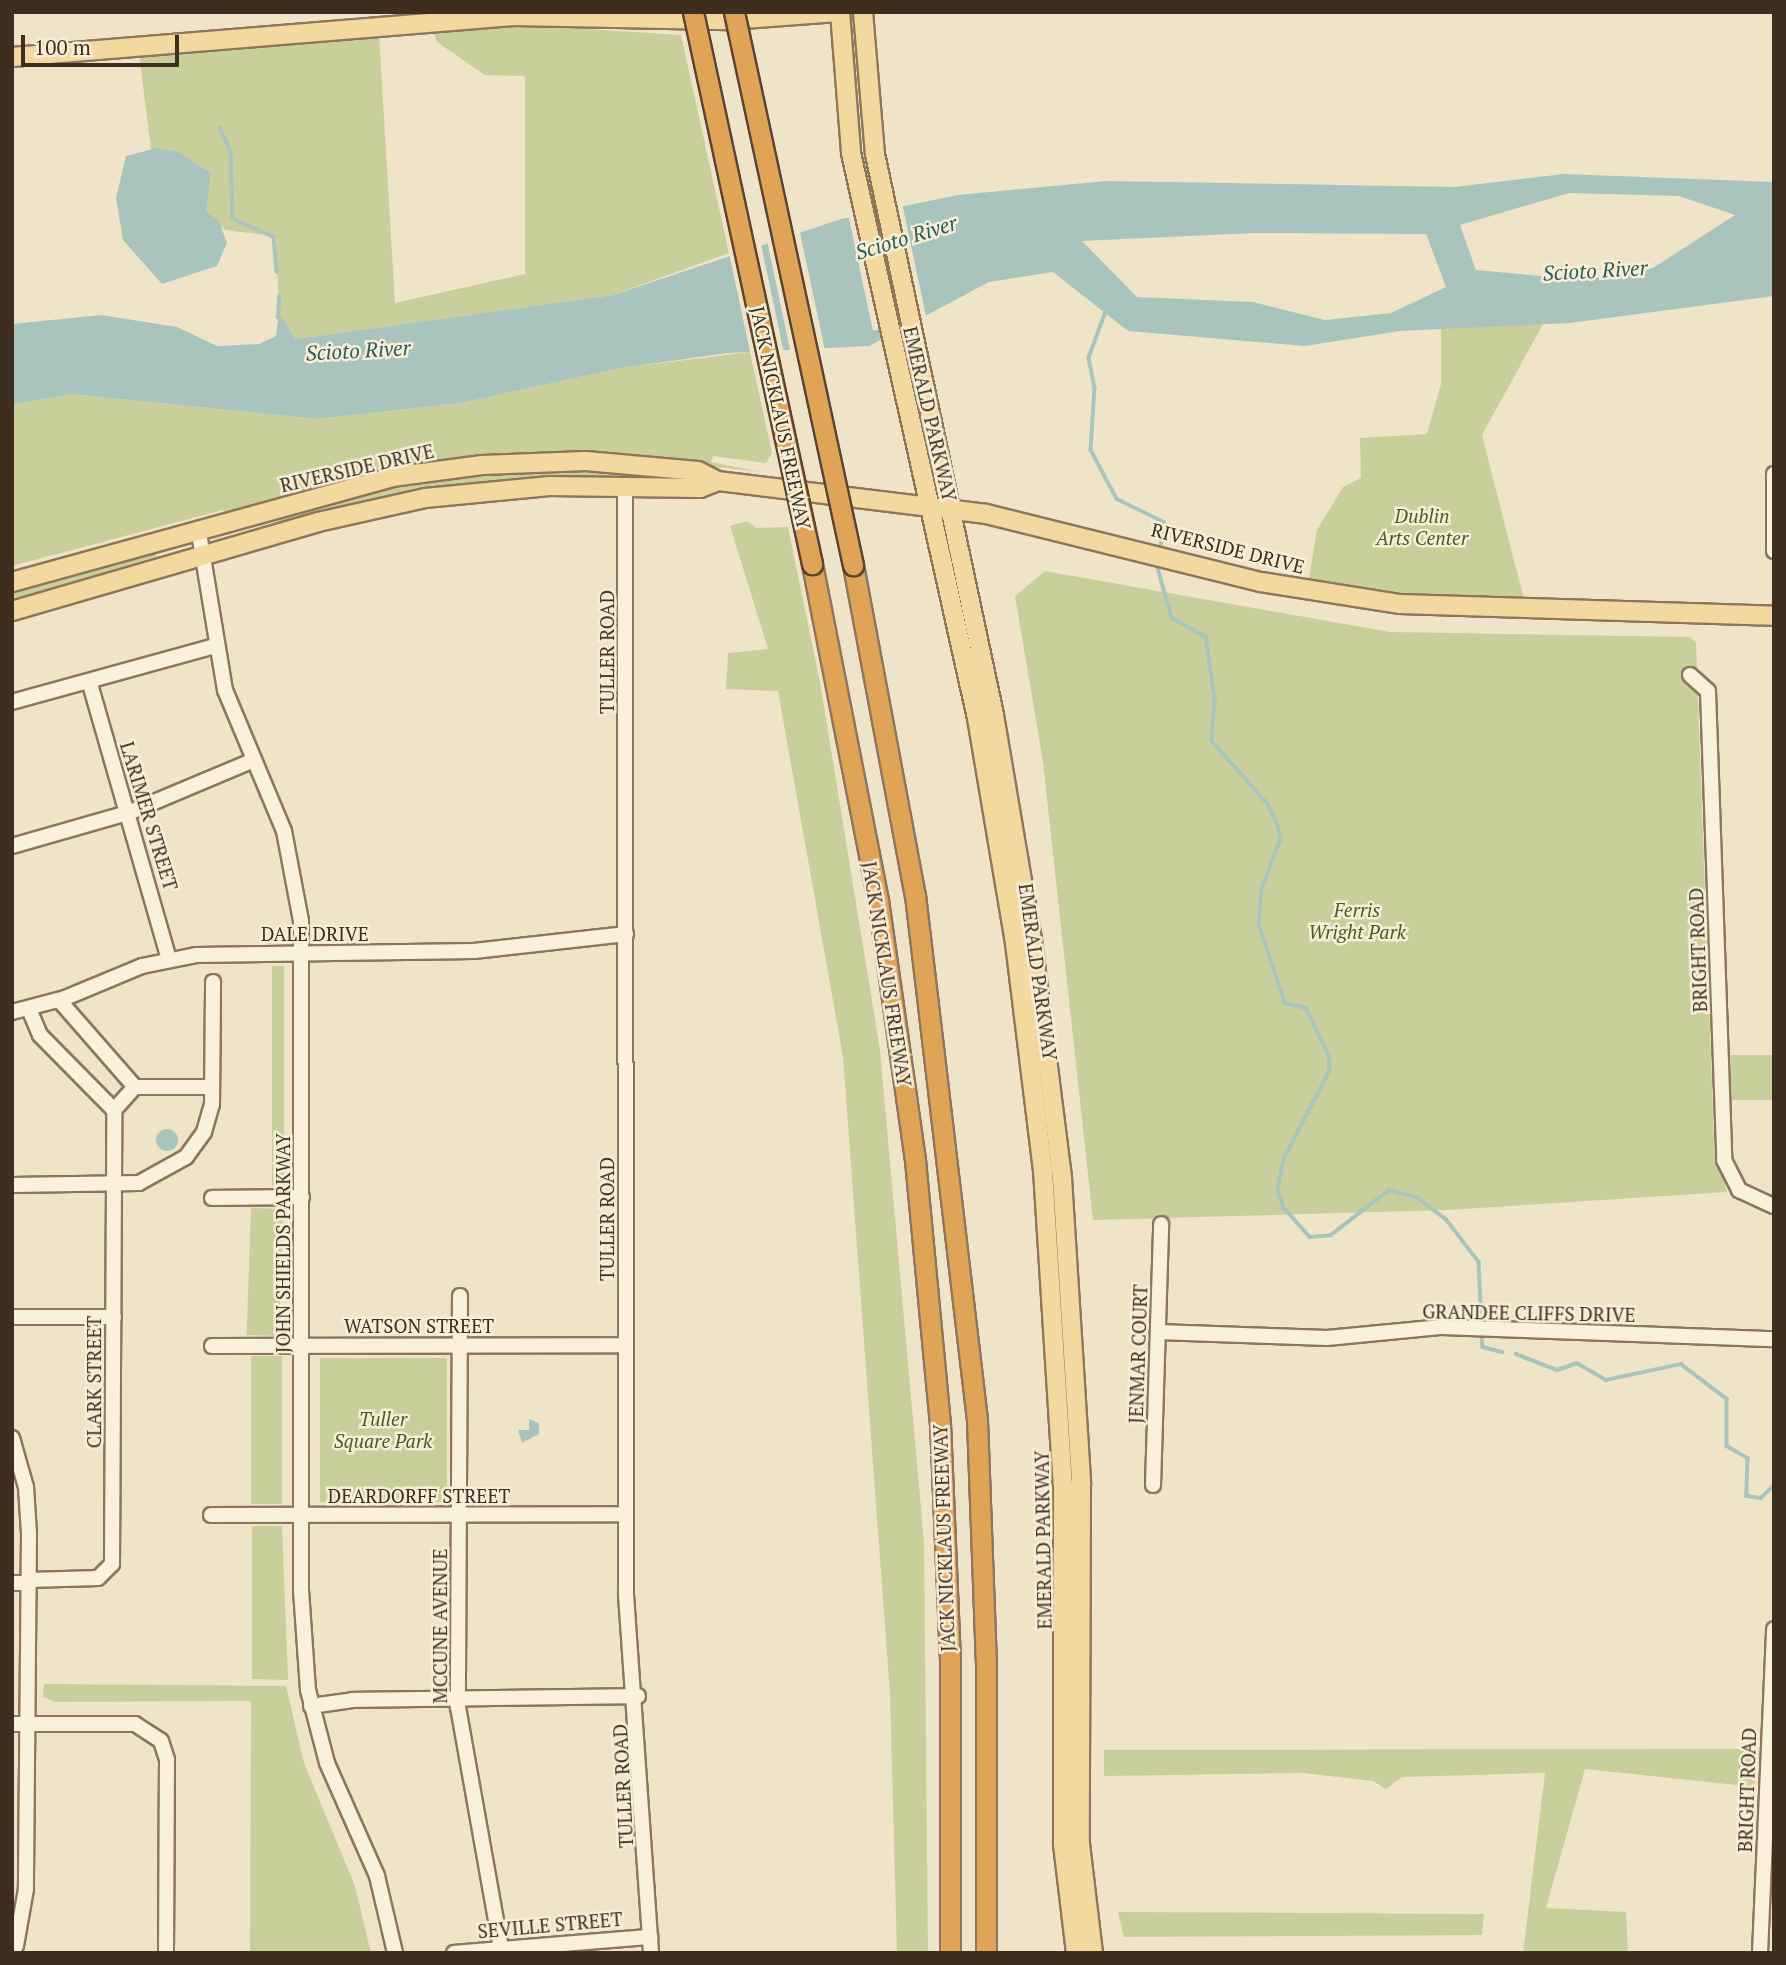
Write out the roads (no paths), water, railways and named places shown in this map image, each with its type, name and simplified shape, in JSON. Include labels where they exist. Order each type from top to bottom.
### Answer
[{"type":"highway","name":"JACK NICKLAUS FREEWAY","points":[[693,12],[813,565],[878,900],[916,1174],[941,1451],[950,1953]]},
{"type":"highway","name":"JACK NICKLAUS FREEWAY","points":[[734,12],[853,565],[917,908],[977,1420],[986,1953]]},
{"type":"main road","points":[[12,57],[515,16],[730,20],[839,12]]},
{"type":"main road","name":"EMERALD PARKWAY","points":[[839,12],[841,75],[858,193],[986,771],[1043,1170],[1063,1484],[1063,1844],[1076,1953]]},
{"type":"main road","name":"EMERALD PARKWAY","points":[[863,12],[864,73],[877,166],[954,509],[1032,940],[1062,1178],[1081,1484],[1080,1844],[1093,1953]]},
{"type":"main road","name":"RIVERSIDE DRIVE","points":[[12,582],[199,533],[331,491],[482,465],[623,463],[698,471],[718,481],[954,509],[1130,546],[1261,582],[1400,604],[1774,616]]},
{"type":"main road","name":"RIVERSIDE DRIVE","points":[[12,611],[203,558],[318,522],[425,498],[625,485],[700,488],[718,481]]},
{"type":"street","points":[[1773,474],[1774,551]]},
{"type":"street","name":"TULLER ROAD","points":[[625,485],[627,1616],[638,1696],[651,1953]]},
{"type":"street","name":"JOHN SHIELDS PARKWAY","points":[[199,533],[216,646],[232,712],[254,760],[290,855],[302,953],[302,1624],[311,1706],[331,1774],[377,1876],[395,1953]]},
{"type":"street","points":[[12,702],[90,684],[216,646]]},
{"type":"street","name":"BRIGHT ROAD","points":[[1690,675],[1708,691],[1724,1160],[1739,1190],[1774,1206]]},
{"type":"street","name":"LARIMER STREET","points":[[90,684],[169,959]]},
{"type":"street","points":[[12,846],[128,813],[254,760]]},
{"type":"street","name":"DALE DRIVE","points":[[12,1012],[59,1000],[169,959],[302,953],[466,952],[626,934]]},
{"type":"street","points":[[12,1185],[115,1185],[152,1179],[186,1157],[208,1124],[212,1087],[213,982]]},
{"type":"street","points":[[59,1000],[135,1087]]},
{"type":"street","points":[[29,1009],[40,1035],[114,1110],[135,1087],[212,1087]]},
{"type":"street","name":"CLARK STREET","points":[[12,1583],[98,1578],[111,1566],[114,1110]]},
{"type":"street","points":[[212,1198],[302,1197]]},
{"type":"street","name":"JENMAR COURT","points":[[1153,1485],[1161,1224]]},
{"type":"street","name":"MCCUNE AVENUE","points":[[460,1296],[457,1699],[502,1950]]},
{"type":"street","points":[[12,1317],[114,1317]]},
{"type":"street","name":"GRANDEE CLIFFS DRIVE","points":[[1158,1332],[1327,1338],[1479,1328],[1774,1339]]},
{"type":"street","name":"WATSON STREET","points":[[212,1346],[626,1345]]},
{"type":"street","points":[[12,1438],[27,1496],[29,1581],[26,1889],[18,1948]]},
{"type":"street","name":"DEARDORFF STREET","points":[[211,1515],[626,1514]]},
{"type":"street","name":"BRIGHT ROAD","points":[[1760,1953],[1768,1917],[1774,1629]]},
{"type":"street","points":[[311,1706],[457,1699],[638,1696]]},
{"type":"street","points":[[12,1724],[135,1724],[161,1741],[167,1760],[166,1953]]},
{"type":"street","name":"SEVILLE STREET","points":[[454,1953],[650,1937]]},
{"type":"water","points":[[157,148],[179,152],[211,173],[206,212],[219,221],[227,243],[217,266],[162,284],[123,240],[116,198],[126,156]]},
{"type":"water","name":"Scioto River","points":[[1564,174],[1774,182],[1774,296],[1570,323],[1400,331],[1305,346],[1128,331],[1053,272],[989,282],[869,346],[728,353],[621,368],[461,403],[318,419],[70,394],[12,405],[12,324],[101,315],[177,327],[217,346],[259,344],[276,336],[279,313],[296,339],[613,295],[841,219],[958,195],[1106,181],[1454,187]],"holes":[[[1569,193],[1679,196],[1735,215],[1653,268],[1585,280],[1476,270],[1460,225]],[[1254,233],[1426,234],[1446,287],[1391,313],[1325,320],[1253,302],[1137,297],[1082,241]]]},
{"type":"water","points":[[167,1129],[175,1132],[178,1140],[175,1148],[167,1151],[159,1148],[156,1140],[159,1132]]},
{"type":"water","points":[[529,1419],[539,1423],[539,1434],[522,1443],[518,1430],[529,1430]]},
{"type":"waterway","points":[[220,128],[231,152],[233,219],[274,237],[277,272]]},
{"type":"waterway","points":[[278,318],[279,296]]},
{"type":"waterway","points":[[1107,309],[1089,358],[1095,388],[1091,450],[1117,499],[1164,522],[1161,547]]},
{"type":"waterway","points":[[1156,561],[1172,618],[1206,637],[1215,699],[1212,741],[1268,804],[1278,825],[1281,839],[1262,889],[1259,924],[1285,1003],[1306,1008],[1329,1055],[1330,1071],[1284,1159],[1278,1190],[1284,1208],[1310,1237],[1331,1235],[1389,1190],[1418,1198],[1446,1219],[1479,1262],[1482,1326]]},
{"type":"waterway","points":[[1482,1334],[1483,1347],[1502,1352]]},
{"type":"waterway","points":[[1516,1354],[1557,1370],[1577,1363],[1606,1380],[1681,1364],[1727,1399],[1727,1446],[1748,1458],[1747,1496],[1761,1498],[1774,1485]]},
{"type":"park label","name":"Dublin Arts Center","points":[[1422,527]]},
{"type":"park label","name":"Ferris Wright Park","points":[[1357,921]]},
{"type":"park label","name":"Tuller Square Park","points":[[383,1430]]}]
